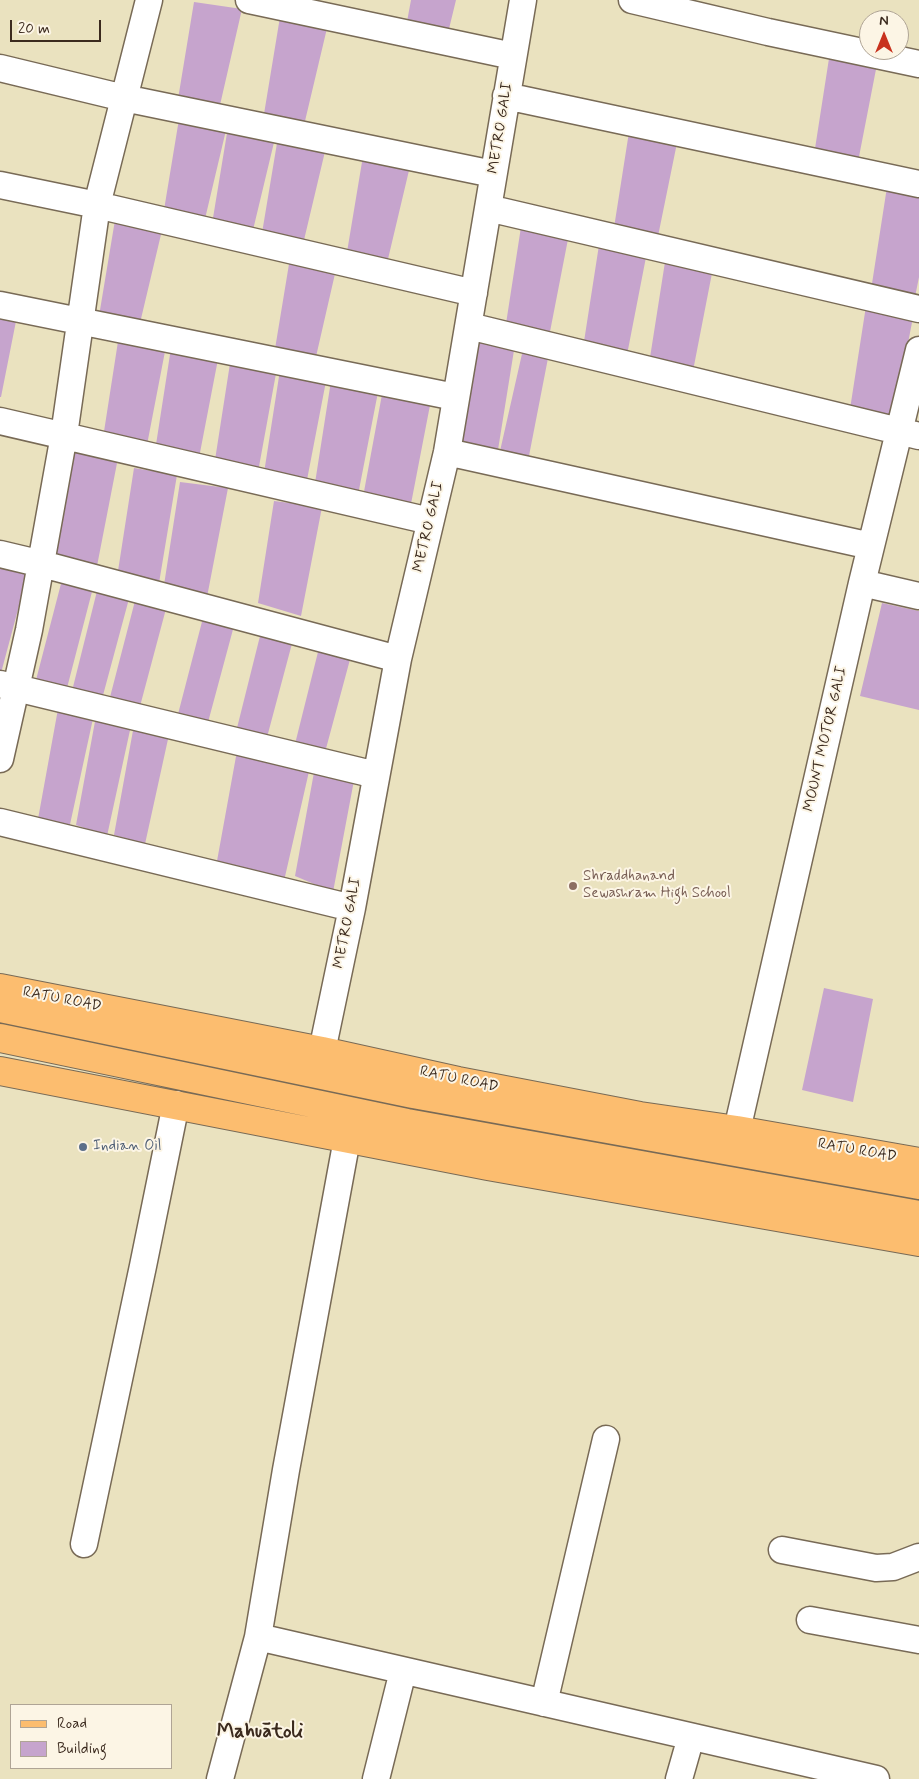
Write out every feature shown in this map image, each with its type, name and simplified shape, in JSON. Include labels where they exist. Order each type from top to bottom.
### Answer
[{"type":"main road","name":"RATU ROAD","points":[[0,988],[640,1116],[737,1130],[919,1162]]},
{"type":"main road","points":[[0,1008],[413,1094],[919,1185]]},
{"type":"main road","points":[[0,1038],[407,1123],[919,1215]]},
{"type":"main road","points":[[0,1070],[347,1139],[919,1242]]},
{"type":"street","points":[[0,759],[8,685],[29,630],[42,564],[64,435],[97,205],[149,0]]},
{"type":"street","points":[[250,0],[513,56]]},
{"type":"street","name":"METRO GALI","points":[[322,1051],[352,908],[398,659],[447,452],[523,0]]},
{"type":"street","points":[[632,0],[768,32],[919,64]]},
{"type":"street","points":[[0,68],[124,98],[494,174]]},
{"type":"street","points":[[506,96],[919,184]]},
{"type":"street","points":[[0,185],[97,205],[474,293]]},
{"type":"street","points":[[488,208],[919,309]]},
{"type":"street","points":[[0,305],[455,397]]},
{"type":"street","points":[[469,326],[909,434]]},
{"type":"street","name":"MOUNT MOTOR GALI","points":[[737,1130],[871,546],[909,434],[919,350]]},
{"type":"street","points":[[0,421],[430,521]]},
{"type":"street","points":[[447,452],[871,546]]},
{"type":"street","points":[[0,554],[398,659]]},
{"type":"street","points":[[862,583],[919,596]]},
{"type":"street","points":[[8,685],[376,775]]},
{"type":"street","points":[[0,822],[352,908]]},
{"type":"street","points":[[84,1544],[176,1104]]},
{"type":"street","points":[[220,1779],[258,1636],[286,1470],[347,1139]]},
{"type":"street","points":[[544,1703],[606,1440]]},
{"type":"street","points":[[782,1550],[876,1568],[893,1567],[919,1557]]},
{"type":"street","points":[[810,1620],[919,1640]]},
{"type":"street","points":[[258,1636],[876,1779]]},
{"type":"street","points":[[376,1779],[404,1670]]},
{"type":"street","points":[[679,1779],[691,1737]]},
{"type":"building","points":[[411,0],[456,0],[448,33],[406,27]]},
{"type":"building","points":[[194,2],[242,9],[220,105],[178,99]]},
{"type":"building","points":[[280,17],[328,24],[305,121],[264,114]]},
{"type":"building","points":[[830,52],[859,56],[859,60],[878,60],[857,167],[814,155]]},
{"type":"building","points":[[179,119],[227,126],[204,223],[163,216]]},
{"type":"building","points":[[228,127],[276,134],[253,230],[212,224]]},
{"type":"building","points":[[629,132],[678,138],[656,246],[613,234]]},
{"type":"building","points":[[278,137],[327,143],[304,240],[262,233]]},
{"type":"building","points":[[363,156],[411,162],[388,259],[347,252]]},
{"type":"building","points":[[887,187],[919,191],[919,277],[914,302],[871,290]]},
{"type":"building","points":[[115,220],[163,226],[140,323],[99,316]]},
{"type":"building","points":[[521,227],[569,234],[548,342],[505,330]]},
{"type":"building","points":[[599,245],[647,252],[626,360],[583,348]]},
{"type":"building","points":[[290,258],[337,265],[315,361],[274,355]]},
{"type":"building","points":[[665,262],[713,268],[692,376],[649,364]]},
{"type":"building","points":[[866,306],[914,312],[893,421],[850,409]]},
{"type":"building","points":[[0,309],[18,311],[1,397],[0,397]]},
{"type":"building","points":[[478,334],[515,344],[497,456],[453,449]]},
{"type":"building","points":[[119,335],[167,341],[146,450],[103,438]]},
{"type":"building","points":[[524,345],[549,353],[528,461],[498,460]]},
{"type":"building","points":[[171,348],[219,354],[198,463],[155,451]]},
{"type":"building","points":[[231,357],[277,368],[258,472],[215,460]]},
{"type":"building","points":[[280,370],[327,376],[306,485],[264,473]]},
{"type":"building","points":[[331,381],[379,387],[358,495],[315,483]]},
{"type":"building","points":[[383,389],[431,400],[410,509],[363,497]]},
{"type":"building","points":[[71,451],[118,458],[97,566],[55,554]]},
{"type":"building","points":[[134,468],[177,475],[159,583],[118,571]]},
{"type":"building","points":[[180,482],[228,488],[207,597],[164,585]]},
{"type":"building","points":[[274,501],[322,507],[301,616],[258,603]]},
{"type":"building","points":[[0,565],[28,572],[1,673],[0,673]]},
{"type":"building","points":[[63,576],[94,584],[67,688],[36,680]]},
{"type":"building","points":[[98,587],[130,595],[102,699],[72,691]]},
{"type":"building","points":[[136,597],[167,605],[139,710],[109,701]]},
{"type":"building","points":[[882,603],[919,611],[919,710],[860,696]]},
{"type":"building","points":[[204,614],[235,622],[207,726],[177,718]]},
{"type":"building","points":[[262,628],[294,636],[266,741],[236,732]]},
{"type":"building","points":[[320,644],[352,652],[324,756],[294,748]]},
{"type":"building","points":[[58,709],[94,714],[69,829],[38,819]]},
{"type":"building","points":[[96,716],[132,721],[107,836],[76,825]]},
{"type":"building","points":[[134,725],[170,730],[145,844],[114,835]]},
{"type":"building","points":[[237,751],[310,767],[284,881],[217,861]]},
{"type":"building","points":[[315,767],[355,775],[333,892],[295,876]]},
{"type":"building","points":[[824,988],[873,999],[853,1102],[802,1090]]},
{"type":"place","name":"Shraddhanand Sewashram High School","points":[[573,886]]},
{"type":"place","name":"Indian Oil","points":[[83,1147]]},
{"type":"district","name":"Mahuātoli","points":[[260,1733]]}]
